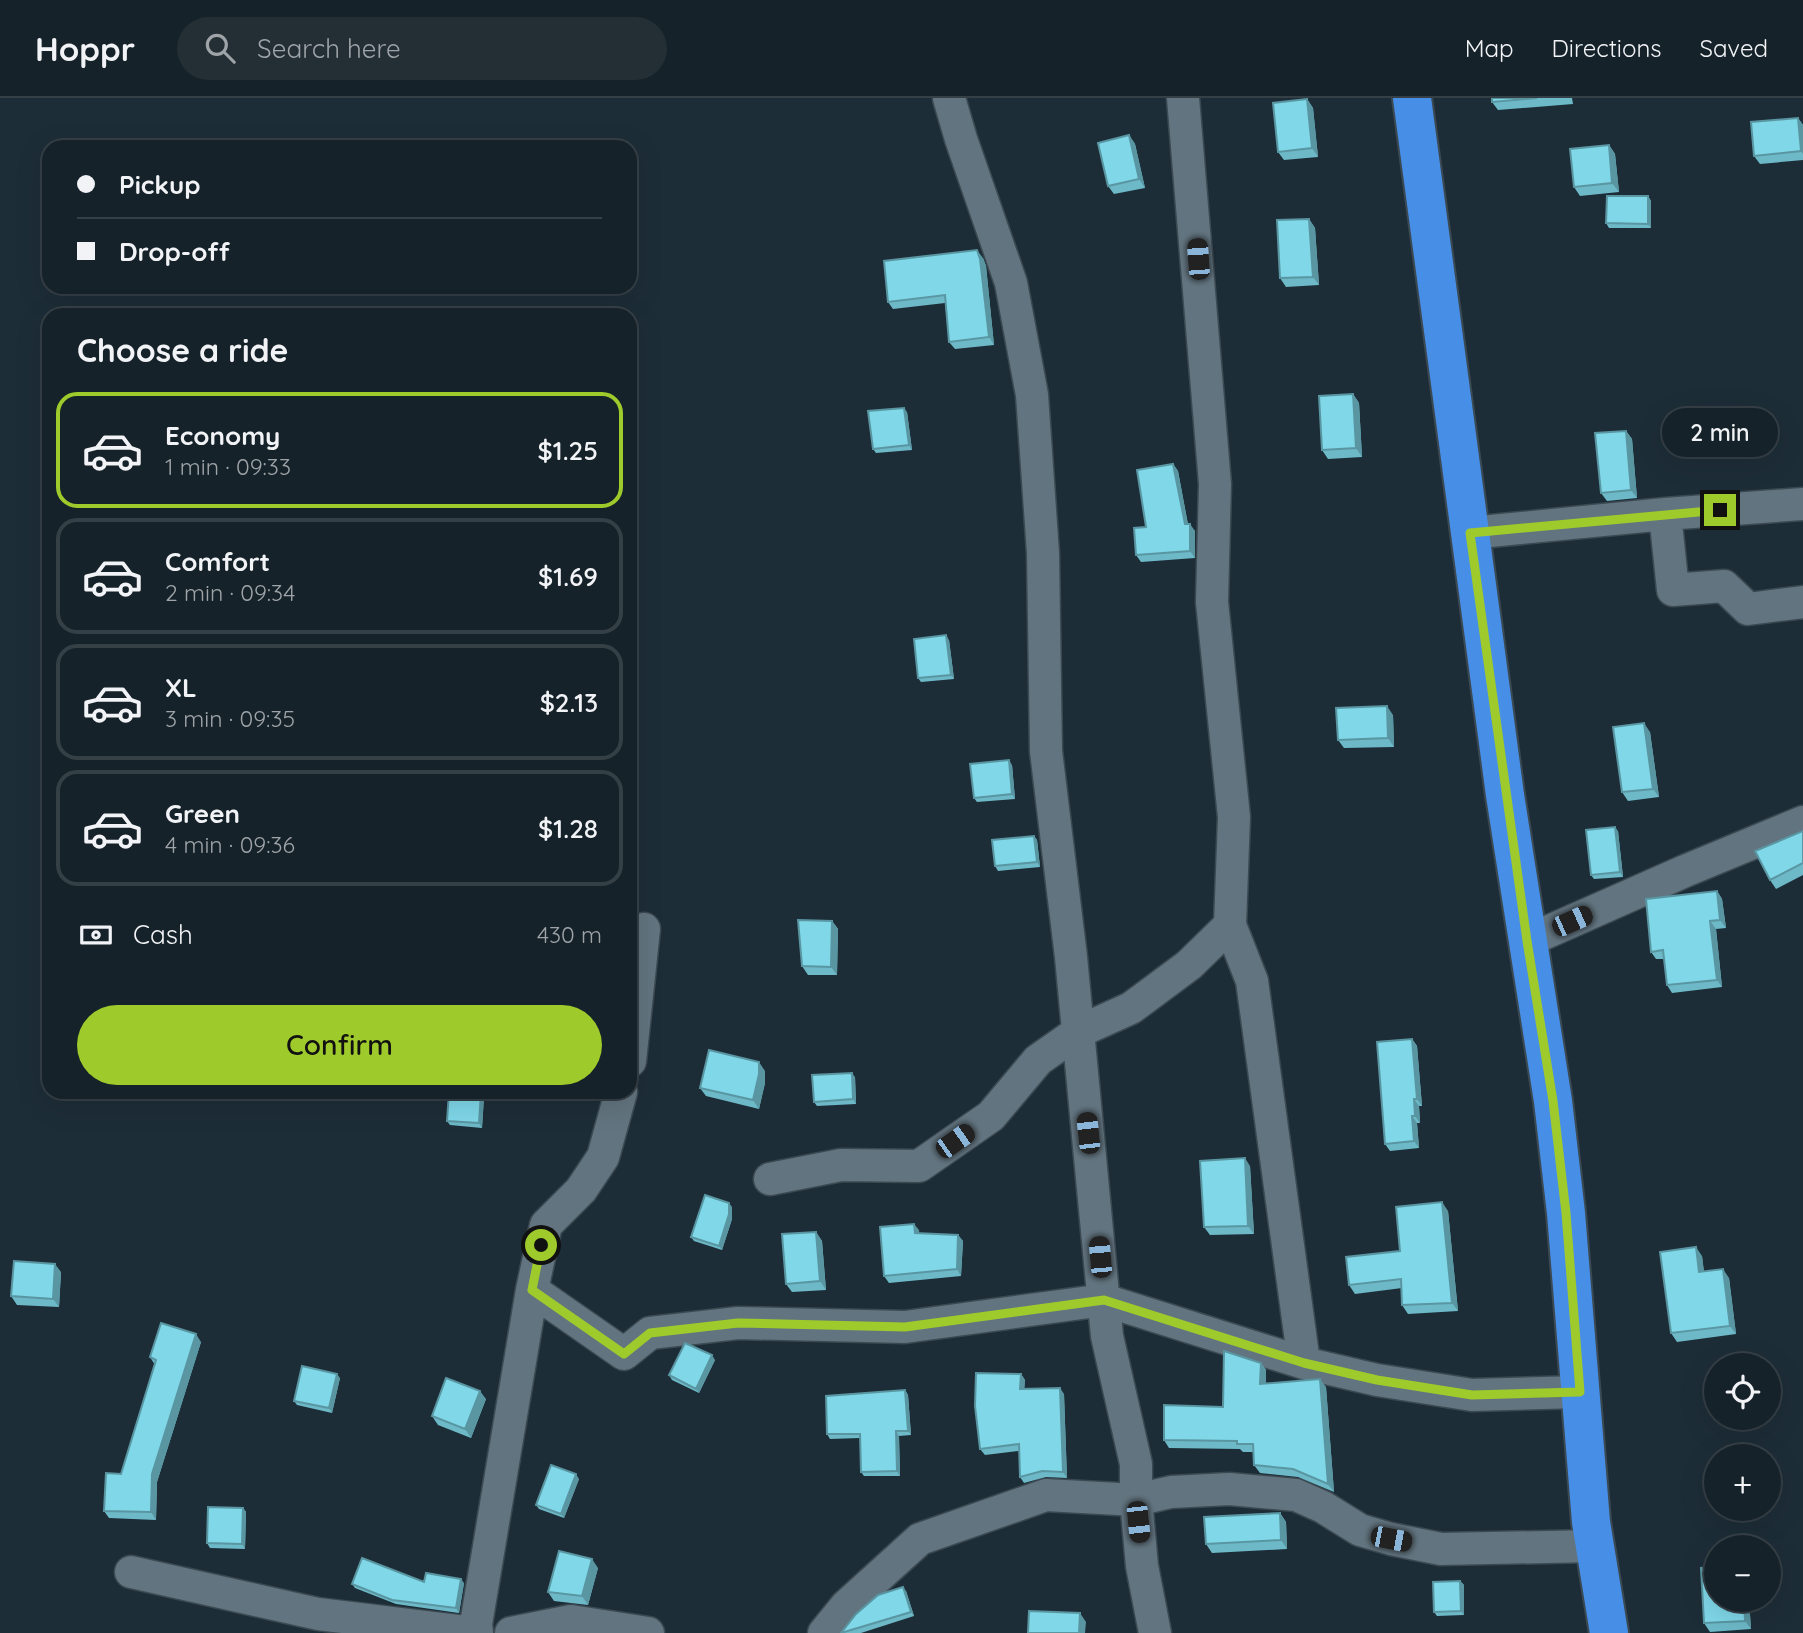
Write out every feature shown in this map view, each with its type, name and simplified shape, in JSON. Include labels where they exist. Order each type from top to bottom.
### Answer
[{"type":"highway","points":[[1412,98],[1527,941],[1556,1126],[1566,1213],[1591,1522],[1609,1633]]},
{"type":"street","points":[[949,98],[1011,283],[1032,395],[1043,553],[1046,751],[1078,1032],[1107,1336],[1136,1464],[1136,1500],[1142,1566],[1155,1633]]},
{"type":"street","points":[[1183,98],[1215,484],[1212,602],[1234,817],[1230,925],[1252,981],[1304,1363]]},
{"type":"street","points":[[1470,533],[1803,504]]},
{"type":"street","points":[[1665,514],[1673,590],[1724,586],[1748,609],[1803,602]]},
{"type":"street","points":[[1527,941],[1803,822]]},
{"type":"street","points":[[770,1178],[841,1165],[919,1166],[991,1116],[1038,1060],[1078,1032],[1131,1008],[1189,965],[1230,925]]},
{"type":"street","points":[[637,995],[644,929]]},
{"type":"street","points":[[131,1572],[318,1614],[476,1633],[532,1290],[546,1225],[581,1190],[603,1157],[619,1099]]},
{"type":"street","points":[[532,1290],[624,1354],[650,1333],[738,1323],[905,1327],[1104,1300],[1304,1363],[1377,1380],[1472,1395],[1580,1392]]},
{"type":"street","points":[[824,1633],[846,1606],[920,1539],[1046,1495],[1136,1500],[1171,1492],[1229,1489],[1296,1494],[1360,1530],[1441,1549],[1595,1546]]},
{"type":"street","points":[[511,1633],[571,1621],[648,1633]]},
{"type":"building","points":[[1492,98],[1537,98],[1492,102]]},
{"type":"building","points":[[1307,99],[1312,148],[1278,152],[1273,103]]},
{"type":"building","points":[[1798,118],[1801,151],[1754,156],[1751,122]]},
{"type":"building","points":[[1129,135],[1139,179],[1108,186],[1098,143]]},
{"type":"building","points":[[1609,145],[1612,183],[1574,187],[1570,149]]},
{"type":"building","points":[[1607,196],[1648,196],[1648,224],[1606,223]]},
{"type":"building","points":[[1309,219],[1313,277],[1280,278],[1277,220]]},
{"type":"building","points":[[977,250],[989,337],[949,342],[945,295],[888,302],[884,261]]},
{"type":"building","points":[[1353,394],[1356,448],[1322,450],[1319,396]]},
{"type":"building","points":[[904,408],[909,445],[873,449],[868,411]]},
{"type":"building","points":[[1626,431],[1631,490],[1601,493],[1595,433]]},
{"type":"building","points":[[1173,464],[1185,524],[1190,524],[1190,551],[1136,555],[1134,528],[1146,527],[1137,470]]},
{"type":"building","points":[[946,635],[951,675],[918,678],[914,639]]},
{"type":"building","points":[[1387,706],[1388,738],[1338,740],[1336,708]]},
{"type":"building","points":[[1644,723],[1653,789],[1622,792],[1613,727]]},
{"type":"building","points":[[1009,760],[1012,794],[974,798],[970,764]]},
{"type":"building","points":[[1615,827],[1620,872],[1591,875],[1586,830]]},
{"type":"building","points":[[1803,831],[1803,863],[1770,880],[1755,851]]},
{"type":"building","points":[[1034,836],[1037,862],[995,866],[992,840]]},
{"type":"building","points":[[1717,891],[1720,920],[1710,921],[1717,980],[1667,985],[1663,950],[1651,952],[1646,899]]},
{"type":"building","points":[[798,920],[832,921],[831,967],[802,966]]},
{"type":"building","points":[[1412,1039],[1417,1099],[1414,1099],[1415,1116],[1412,1116],[1414,1141],[1385,1144],[1377,1042]]},
{"type":"building","points":[[709,1050],[759,1062],[753,1100],[700,1088]]},
{"type":"building","points":[[852,1073],[853,1099],[814,1102],[812,1075]]},
{"type":"building","points":[[449,1099],[481,1099],[479,1123],[447,1121]]},
{"type":"building","points":[[1245,1158],[1248,1226],[1204,1227],[1200,1161]]},
{"type":"building","points":[[705,1195],[729,1203],[729,1214],[719,1246],[691,1237]]},
{"type":"building","points":[[1442,1202],[1452,1303],[1402,1305],[1401,1279],[1349,1285],[1346,1257],[1400,1251],[1396,1207]]},
{"type":"building","points":[[914,1224],[915,1233],[958,1235],[957,1269],[884,1276],[880,1227]]},
{"type":"building","points":[[816,1232],[820,1281],[786,1284],[782,1234]]},
{"type":"building","points":[[1696,1247],[1699,1272],[1723,1269],[1730,1326],[1671,1333],[1660,1252]]},
{"type":"building","points":[[14,1261],[55,1264],[53,1299],[11,1296]]},
{"type":"building","points":[[161,1323],[196,1334],[152,1474],[151,1512],[104,1511],[106,1473],[121,1474],[156,1360],[150,1357]]},
{"type":"building","points":[[685,1343],[712,1355],[696,1389],[669,1375]]},
{"type":"building","points":[[1224,1351],[1261,1363],[1260,1384],[1320,1379],[1328,1484],[1293,1469],[1254,1465],[1253,1444],[1237,1444],[1237,1441],[1164,1440],[1164,1405],[1223,1407]]},
{"type":"building","points":[[302,1366],[337,1374],[329,1408],[294,1401]]},
{"type":"building","points":[[976,1373],[1021,1374],[1020,1389],[1060,1388],[1063,1472],[1042,1471],[1020,1477],[1019,1444],[980,1449],[975,1406]]},
{"type":"building","points":[[446,1378],[480,1391],[465,1429],[432,1416]]},
{"type":"building","points":[[905,1390],[908,1431],[896,1431],[897,1471],[861,1472],[860,1434],[827,1434],[826,1396]]},
{"type":"building","points":[[551,1465],[576,1474],[561,1514],[536,1505]]},
{"type":"building","points":[[208,1507],[243,1508],[242,1544],[207,1543]]},
{"type":"building","points":[[1280,1513],[1281,1540],[1206,1544],[1204,1517]]},
{"type":"building","points":[[559,1551],[592,1559],[582,1596],[548,1592]]},
{"type":"building","points":[[362,1558],[424,1582],[426,1573],[461,1579],[456,1608],[392,1600],[352,1584]]},
{"type":"building","points":[[1701,1568],[1704,1568],[1704,1612],[1745,1612],[1745,1621],[1704,1623]]},
{"type":"building","points":[[1460,1581],[1461,1611],[1434,1612],[1433,1582]]},
{"type":"building","points":[[903,1587],[911,1612],[841,1633],[856,1614],[878,1595]]},
{"type":"building","points":[[1029,1611],[1080,1613],[1079,1633],[1028,1633]]},
{"type":"route","points":[[541,1245],[532,1290],[624,1354],[650,1333],[738,1323],[905,1327],[1104,1300],[1304,1363],[1377,1380],[1472,1395],[1580,1392],[1566,1213],[1553,1101],[1527,941],[1470,533],[1720,510]]}]
